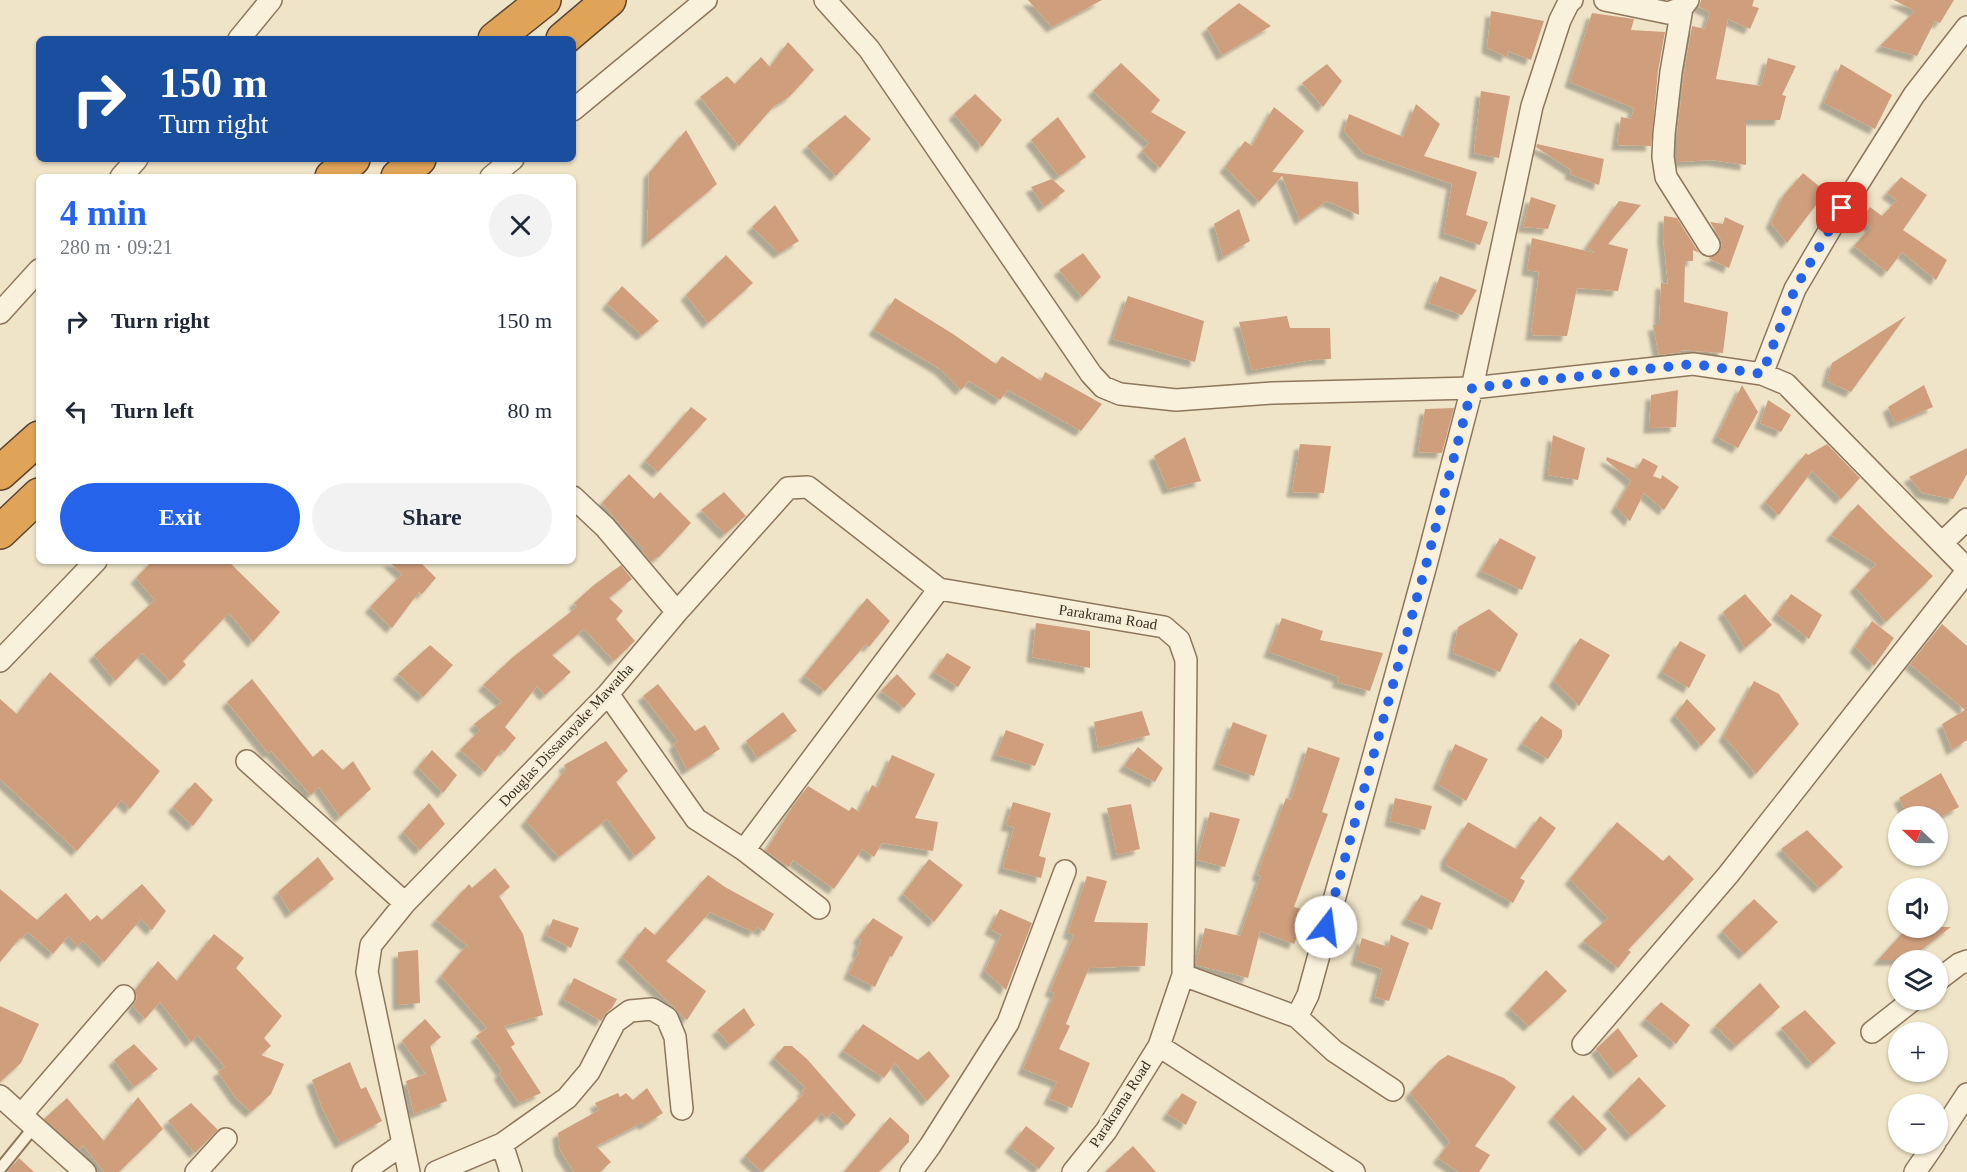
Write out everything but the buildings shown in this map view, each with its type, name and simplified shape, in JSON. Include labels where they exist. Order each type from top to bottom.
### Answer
[{"type":"highway","points":[[499,36],[544,0]]},
{"type":"highway","points":[[567,36],[609,0]]},
{"type":"highway","points":[[336,174],[350,162]]},
{"type":"highway","points":[[402,174],[416,162]]},
{"type":"highway","points":[[0,473],[36,441]]},
{"type":"highway","points":[[0,532],[36,498]]},
{"type":"street","points":[[241,36],[271,0]]},
{"type":"street","points":[[576,108],[706,0]]},
{"type":"street","points":[[825,0],[868,49],[1091,374],[1103,387],[1120,394],[1176,400],[1273,393],[1472,388],[1693,364],[1762,374],[1786,384],[1967,570],[1728,874],[1583,1044]]},
{"type":"street","points":[[1297,1017],[1308,995],[1472,388],[1532,106],[1560,21],[1572,0]]},
{"type":"street","points":[[1605,0],[1668,13],[1685,4]]},
{"type":"street","points":[[1685,4],[1671,72],[1663,157],[1666,177],[1709,245]]},
{"type":"street","points":[[1762,374],[1795,289],[1842,208],[1914,95],[1967,27]]},
{"type":"street","points":[[124,174],[134,162]]},
{"type":"street","points":[[495,174],[509,162]]},
{"type":"street","points":[[0,314],[36,273]]},
{"type":"street","name":"Douglas Dissanayake Mawatha","points":[[409,1172],[367,972],[371,945],[405,903],[608,694],[677,612],[788,488],[808,487],[939,589]]},
{"type":"street","points":[[576,500],[605,527],[677,612]]},
{"type":"street","points":[[1942,543],[1967,519]]},
{"type":"street","points":[[0,661],[93,564]]},
{"type":"street","points":[[744,850],[939,589]]},
{"type":"street","name":"Parakrama Road","points":[[939,589],[1164,627],[1179,640],[1186,660],[1183,975],[1159,1046],[1106,1131],[1073,1172]]},
{"type":"street","points":[[608,694],[696,819],[744,850],[819,908]]},
{"type":"street","points":[[247,761],[405,903]]},
{"type":"street","points":[[911,1172],[1008,1023],[1065,871]]},
{"type":"street","points":[[1948,972],[1967,961]]},
{"type":"street","points":[[1183,975],[1297,1017],[1334,1051],[1393,1090]]},
{"type":"street","points":[[27,1121],[124,996]]},
{"type":"street","points":[[436,1172],[502,1144],[567,1098],[589,1072],[615,1022],[630,1011],[652,1010],[667,1018],[675,1037],[682,1109]]},
{"type":"street","points":[[1872,1032],[1900,1010]]},
{"type":"street","points":[[1159,1046],[1354,1172]]},
{"type":"street","points":[[1948,1123],[1967,1094]]},
{"type":"street","points":[[0,1096],[85,1172]]},
{"type":"street","points":[[196,1172],[226,1139]]},
{"type":"street","points":[[363,1172],[403,1144]]},
{"type":"street","points":[[502,1144],[511,1172]]},
{"type":"street","points":[[1915,1172],[1927,1154]]},
{"type":"lane","points":[[0,1169],[27,1121]]},
{"type":"route","points":[[1326,927],[1426,565],[1472,388],[1693,364],[1762,374],[1795,289],[1842,208]]}]
